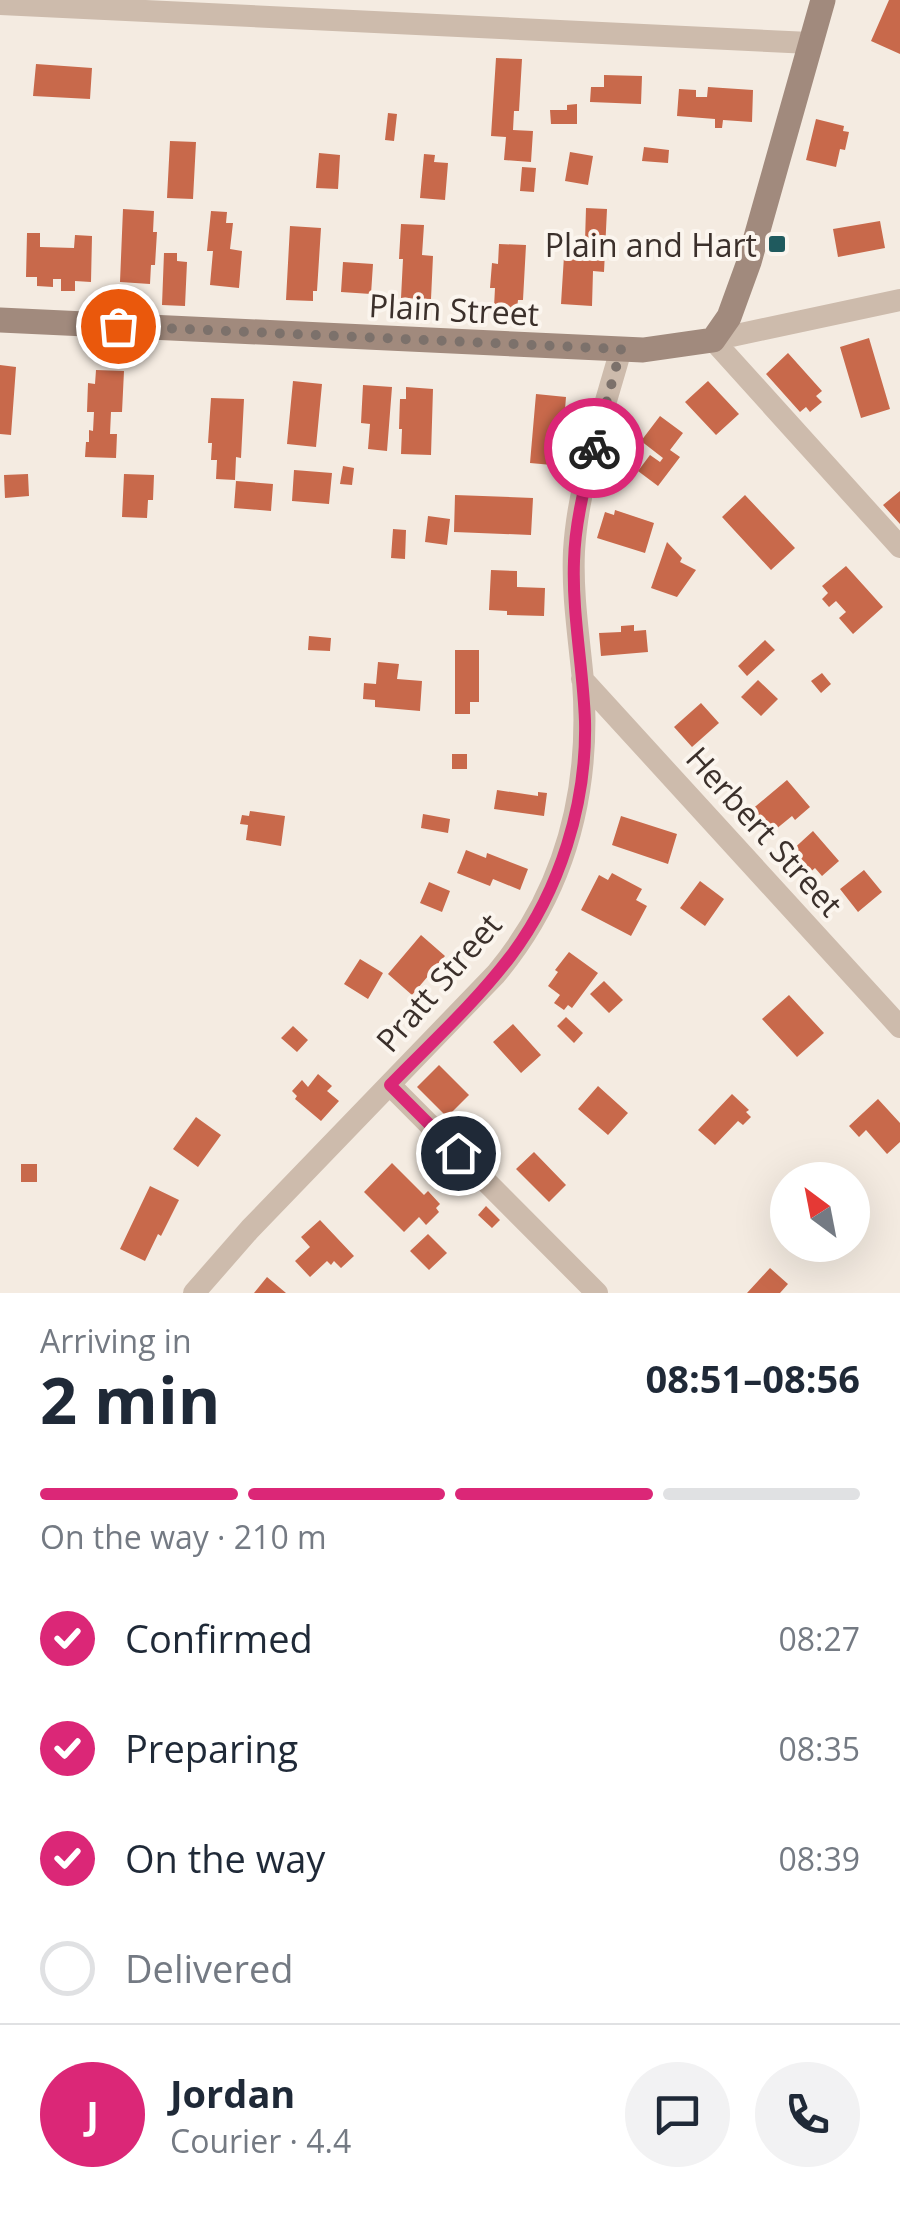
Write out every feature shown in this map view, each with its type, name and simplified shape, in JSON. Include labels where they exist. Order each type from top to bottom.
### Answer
[{"type":"main road","points":[[713,340],[729,317],[749,262],[823,0]]},
{"type":"main road","name":"Plain Street","points":[[0,320],[621,349],[713,340]]},
{"type":"street","points":[[0,4],[810,44]]},
{"type":"street","name":"Plain Street","points":[[713,340],[900,300]]},
{"type":"street","points":[[713,340],[900,547]]},
{"type":"street","name":"Pratt Street","points":[[194,1293],[250,1229],[496,974],[544,902],[561,862],[580,793],[584,746],[574,600],[576,531],[621,349]]},
{"type":"street","name":"Herbert Street","points":[[582,679],[900,1027]]},
{"type":"street","points":[[390,1085],[597,1293]]},
{"type":"building","points":[[889,0],[900,0],[900,54],[871,41]]},
{"type":"building","points":[[496,58],[522,59],[519,111],[514,111],[513,130],[533,131],[531,162],[504,160],[506,137],[491,136]]},
{"type":"building","points":[[36,64],[92,68],[90,99],[33,96]]},
{"type":"building","points":[[604,75],[642,76],[641,104],[590,102],[591,87],[604,87]]},
{"type":"building","points":[[708,87],[753,90],[752,122],[723,120],[722,128],[715,128],[715,119],[677,116],[679,89],[696,90],[696,97],[707,97]]},
{"type":"building","points":[[577,104],[577,124],[551,124],[550,110],[567,110],[567,105]]},
{"type":"building","points":[[388,113],[397,114],[394,141],[385,140]]},
{"type":"building","points":[[816,119],[844,126],[843,131],[849,132],[836,167],[806,160]]},
{"type":"building","points":[[170,141],[196,142],[193,199],[167,198]]},
{"type":"building","points":[[644,147],[669,150],[668,163],[642,161]]},
{"type":"building","points":[[570,152],[593,156],[588,185],[565,181]]},
{"type":"building","points":[[319,153],[340,155],[338,189],[316,188]]},
{"type":"building","points":[[424,154],[435,155],[434,162],[448,163],[445,200],[420,198]]},
{"type":"building","points":[[522,167],[536,168],[534,192],[520,191]]},
{"type":"building","points":[[586,208],[607,209],[604,272],[593,271],[592,306],[561,304],[565,240],[585,241]]},
{"type":"building","points":[[123,209],[154,211],[153,232],[157,232],[150,284],[120,282]]},
{"type":"building","points":[[211,211],[227,212],[226,223],[233,223],[230,249],[242,251],[239,288],[210,285],[213,251],[207,251]]},
{"type":"building","points":[[880,221],[885,248],[838,257],[833,229]]},
{"type":"building","points":[[401,224],[424,225],[422,255],[433,256],[431,299],[401,298]]},
{"type":"building","points":[[290,226],[321,228],[313,301],[286,300]]},
{"type":"building","points":[[27,233],[40,233],[40,247],[74,248],[75,235],[92,236],[91,282],[75,281],[75,291],[61,291],[61,279],[53,279],[53,287],[37,286],[37,277],[26,277]]},
{"type":"building","points":[[499,244],[526,245],[523,300],[518,300],[517,308],[494,307],[495,288],[490,288],[492,263],[498,264]]},
{"type":"building","points":[[164,253],[177,253],[177,261],[187,262],[185,306],[162,305]]},
{"type":"building","points":[[343,262],[373,264],[371,294],[341,292]]},
{"type":"building","points":[[869,338],[890,409],[861,418],[840,347]]},
{"type":"building","points":[[788,353],[822,391],[816,396],[822,402],[810,412],[806,407],[800,412],[766,374]]},
{"type":"building","points":[[0,365],[16,367],[11,435],[0,434]]},
{"type":"building","points":[[96,370],[124,371],[122,412],[111,412],[110,434],[117,434],[116,458],[85,457],[94,412],[87,412],[88,383],[95,384]]},
{"type":"building","points":[[293,381],[322,384],[316,447],[287,444]]},
{"type":"building","points":[[708,381],[739,414],[716,435],[685,402]]},
{"type":"building","points":[[363,385],[392,387],[387,451],[368,449],[370,424],[361,423]]},
{"type":"building","points":[[406,387],[433,389],[431,455],[401,454],[400,399],[406,399]]},
{"type":"building","points":[[536,394],[566,397],[563,435],[554,434],[552,465],[530,463]]},
{"type":"building","points":[[211,398],[244,399],[241,458],[236,457],[235,480],[216,479],[217,460],[211,460],[212,443],[208,443]]},
{"type":"building","points":[[660,416],[683,433],[670,450],[680,457],[658,486],[638,471],[650,455],[660,462],[663,458],[641,441]]},
{"type":"building","points":[[343,466],[354,468],[352,485],[340,484]]},
{"type":"building","points":[[294,470],[332,473],[329,504],[292,501]]},
{"type":"building","points":[[28,474],[29,496],[5,498],[4,475]]},
{"type":"building","points":[[124,474],[154,475],[153,500],[148,500],[147,518],[122,517]]},
{"type":"building","points":[[236,481],[273,484],[271,511],[234,508]]},
{"type":"building","points":[[900,491],[900,524],[883,505]]},
{"type":"building","points":[[455,495],[533,498],[531,535],[454,532]]},
{"type":"building","points":[[745,495],[795,548],[771,570],[722,517]]},
{"type":"building","points":[[615,510],[654,523],[645,553],[597,538],[605,512],[614,515]]},
{"type":"building","points":[[428,516],[450,519],[447,545],[425,542]]},
{"type":"building","points":[[393,529],[406,530],[405,559],[391,558]]},
{"type":"building","points":[[667,542],[682,558],[680,562],[696,570],[677,597],[651,588]]},
{"type":"building","points":[[846,566],[883,607],[853,634],[839,618],[846,612],[836,601],[829,607],[822,599],[828,593],[822,586]]},
{"type":"building","points":[[491,570],[517,571],[517,587],[545,588],[544,616],[507,615],[507,611],[489,610]]},
{"type":"building","points":[[634,625],[634,631],[646,630],[648,652],[601,656],[599,633],[621,632],[621,626]]},
{"type":"building","points":[[309,636],[331,638],[330,651],[308,650]]},
{"type":"building","points":[[765,640],[775,650],[747,676],[738,666]]},
{"type":"building","points":[[455,650],[479,650],[479,702],[470,702],[470,714],[455,714]]},
{"type":"building","points":[[378,662],[399,664],[397,679],[422,681],[420,711],[375,707],[375,700],[363,699],[364,683],[376,684]]},
{"type":"building","points":[[822,673],[831,684],[821,693],[811,681]]},
{"type":"building","points":[[758,680],[778,699],[761,716],[741,697]]},
{"type":"building","points":[[701,703],[719,723],[692,747],[674,727]]},
{"type":"building","points":[[452,754],[467,754],[467,769],[452,769]]},
{"type":"building","points":[[787,780],[810,807],[770,834],[750,811]]},
{"type":"building","points":[[497,790],[538,796],[538,792],[547,793],[544,816],[494,809]]},
{"type":"building","points":[[250,811],[285,816],[281,846],[246,840],[248,825],[240,824],[242,815],[249,816]]},
{"type":"building","points":[[423,814],[450,819],[448,833],[421,828]]},
{"type":"building","points":[[621,816],[677,834],[668,864],[612,845]]},
{"type":"building","points":[[813,831],[839,861],[822,876],[815,868],[808,874],[804,869],[799,874],[793,867],[798,863],[789,853]]},
{"type":"building","points":[[466,850],[486,858],[487,853],[528,869],[520,890],[493,879],[490,886],[457,873]]},
{"type":"building","points":[[864,870],[882,892],[858,912],[840,889]]},
{"type":"building","points":[[612,873],[642,889],[636,900],[647,906],[631,936],[581,910],[599,875],[608,880]]},
{"type":"building","points":[[700,881],[724,899],[705,926],[680,908]]},
{"type":"building","points":[[429,882],[450,891],[442,912],[420,903]]},
{"type":"building","points":[[421,935],[445,956],[412,995],[388,974]]},
{"type":"building","points":[[569,952],[598,973],[572,1008],[568,1005],[564,1010],[554,1003],[560,995],[548,986]]},
{"type":"building","points":[[360,959],[383,973],[368,999],[344,984]]},
{"type":"building","points":[[604,981],[623,1000],[609,1013],[590,994]]},
{"type":"building","points":[[789,995],[824,1033],[797,1057],[762,1019]]},
{"type":"building","points":[[566,1017],[583,1033],[574,1043],[557,1026]]},
{"type":"building","points":[[513,1024],[541,1055],[521,1073],[493,1042]]},
{"type":"building","points":[[293,1026],[308,1040],[297,1052],[281,1038]]},
{"type":"building","points":[[439,1065],[469,1095],[447,1117],[417,1087]]},
{"type":"building","points":[[318,1074],[332,1086],[327,1091],[339,1101],[321,1121],[295,1099],[292,1091],[302,1080],[308,1087]]},
{"type":"building","points":[[598,1086],[628,1113],[608,1135],[578,1109]]},
{"type":"building","points":[[732,1094],[751,1117],[743,1125],[738,1121],[715,1145],[698,1130]]},
{"type":"building","points":[[878,1099],[900,1123],[900,1142],[887,1154],[866,1130],[859,1137],[849,1126]]},
{"type":"building","points":[[196,1117],[221,1135],[198,1167],[173,1149]]},
{"type":"building","points":[[534,1152],[566,1185],[549,1202],[516,1169]]},
{"type":"building","points":[[392,1163],[424,1195],[428,1191],[440,1204],[436,1208],[439,1212],[426,1225],[419,1217],[404,1232],[364,1192]]},
{"type":"building","points":[[21,1164],[37,1164],[37,1182],[21,1182]]},
{"type":"building","points":[[150,1186],[179,1200],[145,1261],[120,1249]]},
{"type":"building","points":[[486,1206],[500,1220],[492,1228],[478,1215]]},
{"type":"building","points":[[320,1220],[354,1256],[341,1268],[334,1261],[331,1265],[327,1261],[310,1277],[295,1261],[310,1247],[301,1237]]},
{"type":"building","points":[[428,1234],[447,1253],[429,1270],[410,1251]]},
{"type":"building","points":[[770,1268],[788,1284],[780,1293],[747,1293]]},
{"type":"building","points":[[267,1277],[286,1293],[254,1293]]},
{"type":"way so far","points":[[118,326],[621,349],[594,448]]},
{"type":"place","name":"Plain and Hart","points":[[777,244]]},
{"type":"route","points":[[458,1153],[390,1085],[510,957],[544,902],[561,862],[583,769],[585,724],[575,617],[574,548],[594,448]]}]
